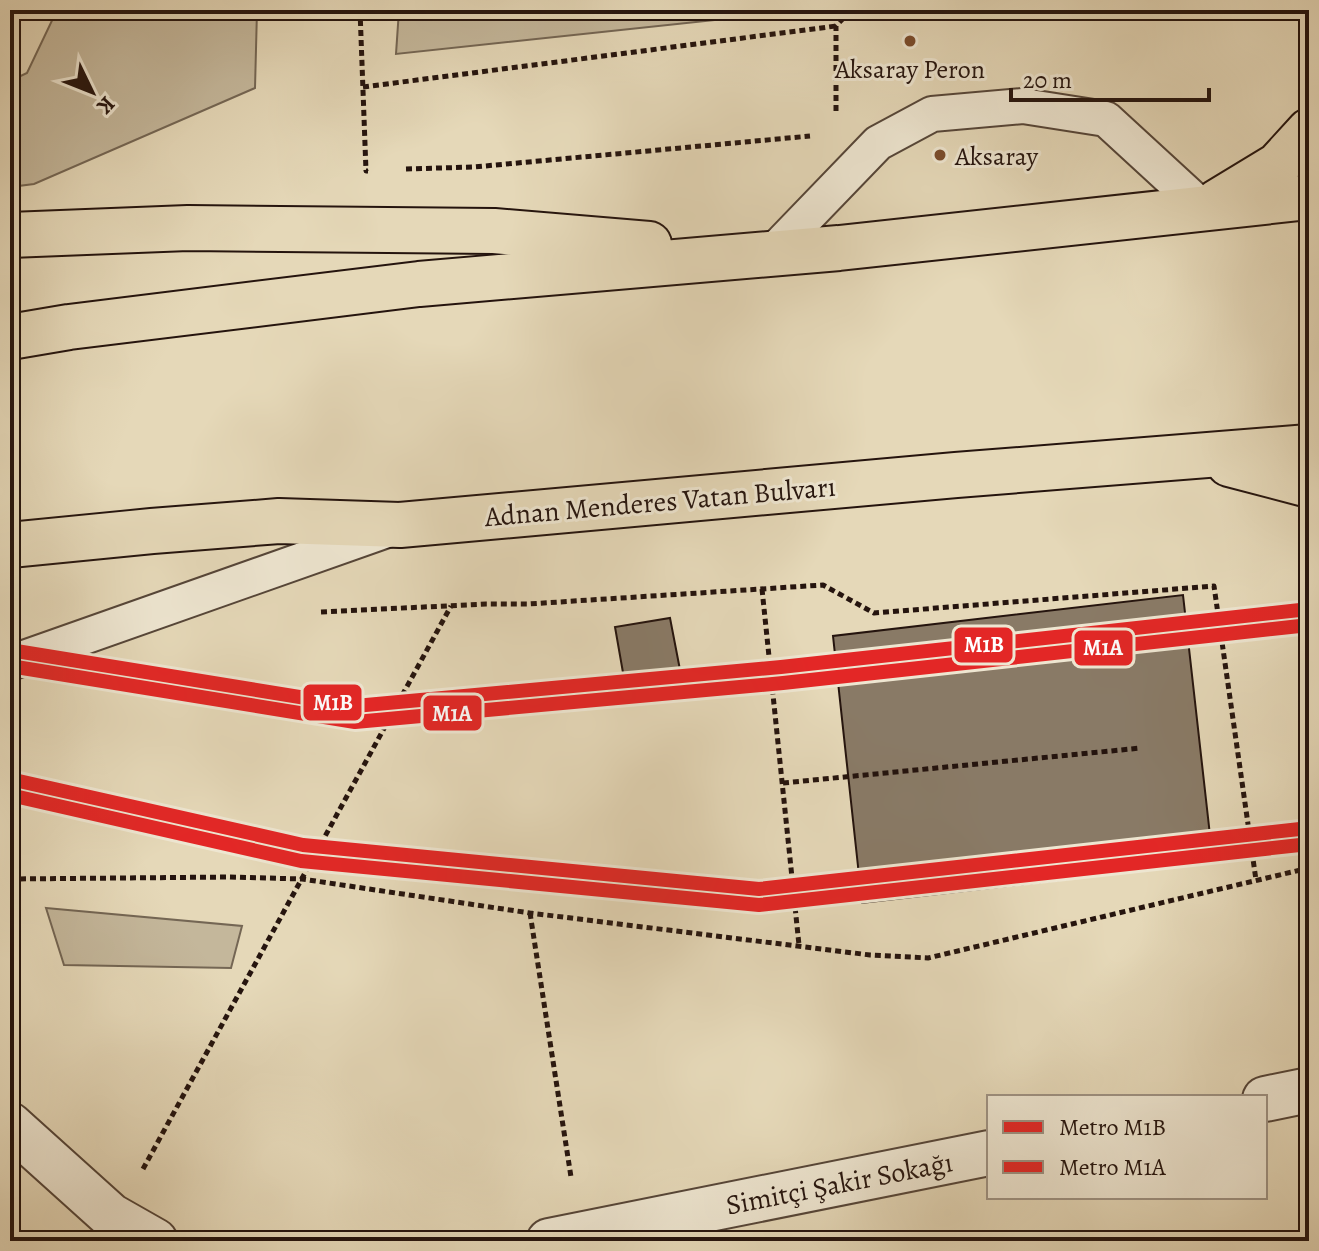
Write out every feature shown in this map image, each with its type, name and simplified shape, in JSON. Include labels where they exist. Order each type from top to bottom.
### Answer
[{"type":"main road","points":[[1205,210],[1278,165],[1309,131]]},
{"type":"main road","points":[[10,337],[419,284],[771,254],[1309,197]]},
{"type":"main road","points":[[10,235],[188,228],[494,231],[771,254]]},
{"type":"main road","name":"Adnan Menderes Vatan Bulvarı","points":[[10,545],[279,521],[400,525],[971,473],[1309,447]]},
{"type":"main road","points":[[1196,455],[1309,485]]},
{"type":"street","points":[[1267,1099],[1309,1090]]},
{"type":"street","points":[[10,1125],[111,1216],[155,1241]]},
{"type":"street","name":"Simitçi Şakir Sokağı","points":[[564,1238],[987,1153]]},
{"type":"lane","points":[[771,254],[878,143],[932,114],[1023,106],[1106,119],[1205,210]]},
{"type":"lane","points":[[10,663],[400,525]]},
{"type":"path","points":[[360,10],[366,171],[378,170]]},
{"type":"path","points":[[363,87],[836,26],[851,10]]},
{"type":"path","points":[[836,26],[835,134],[862,159]]},
{"type":"path","points":[[402,169],[490,166],[835,134]]},
{"type":"path","points":[[318,612],[528,604],[823,585],[874,613],[1214,586],[1256,880]]},
{"type":"path","points":[[762,589],[799,945]]},
{"type":"path","points":[[111,1216],[137,1181],[451,606]]},
{"type":"path","points":[[783,783],[1141,748]]},
{"type":"path","points":[[10,879],[302,879],[530,913],[870,955],[928,958],[1309,868]]},
{"type":"path","points":[[530,913],[564,1238]]},
{"type":"shaded area","points":[[57,10],[257,10],[255,88],[34,184],[10,187],[10,81],[27,73]]},
{"type":"shaded area","points":[[399,10],[808,10],[396,54]]},
{"type":"shaded area","points":[[46,908],[242,926],[231,968],[64,965]]},
{"type":"building","points":[[1183,595],[1213,862],[862,903],[833,636]]},
{"type":"building","points":[[670,618],[681,675],[625,684],[615,627]]},
{"type":"metro line","name":"M1B","points":[[10,650],[355,706],[781,667],[1309,609]]},
{"type":"metro line","name":"M1A","points":[[10,666],[355,722],[783,683],[1309,625]]},
{"type":"metro line","name":"M1B","points":[[10,779],[303,845],[759,889],[1309,828]]},
{"type":"metro line","name":"M1A","points":[[10,795],[301,861],[759,905],[1309,844]]},
{"type":"place","name":"Aksaray Peron","points":[[910,41]]},
{"type":"place","name":"Aksaray","points":[[940,155]]}]
